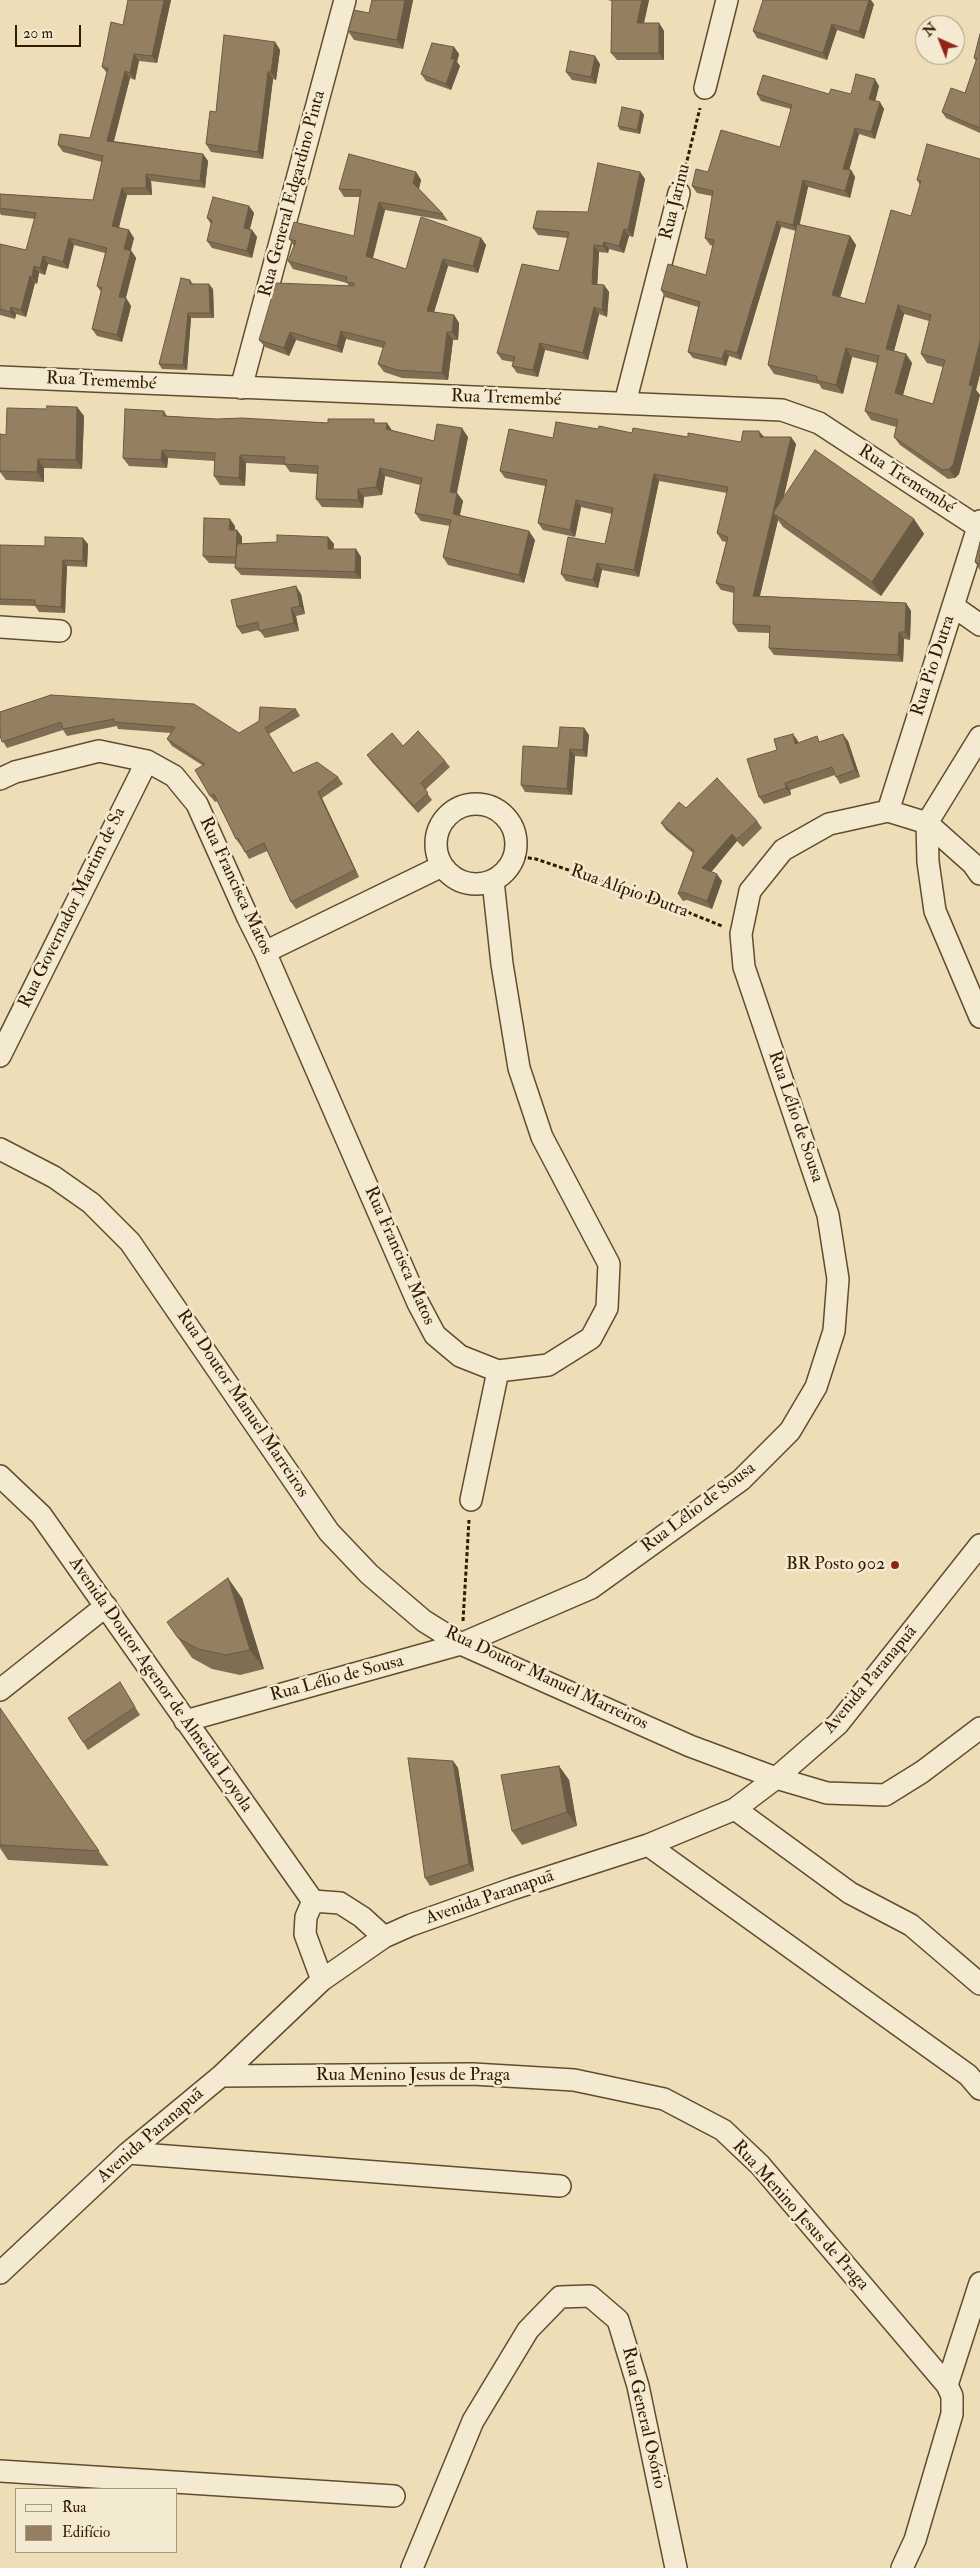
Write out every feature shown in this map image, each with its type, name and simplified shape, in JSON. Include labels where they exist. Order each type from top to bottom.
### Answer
[{"type":"street","name":"Rua General Edgardino Pinta","points":[[241,388],[345,0]]},
{"type":"street","points":[[705,88],[728,0]]},
{"type":"street","name":"Rua Jarinu","points":[[625,403],[679,193]]},
{"type":"street","name":"Rua Tremembé","points":[[0,377],[782,410],[819,423],[979,524]]},
{"type":"street","name":"Rua Pio Dutra","points":[[888,811],[979,524]]},
{"type":"street","points":[[953,606],[980,625]]},
{"type":"street","points":[[0,627],[60,631]]},
{"type":"street","points":[[980,737],[928,823],[928,862],[935,911],[980,1017]]},
{"type":"street","name":"Rua Francisca Matos","points":[[0,779],[15,772],[99,751],[147,761],[174,776],[197,804],[265,952],[418,1303],[436,1335],[460,1356],[498,1371],[548,1365],[591,1338],[607,1308],[608,1264],[542,1137],[519,1068],[502,964],[493,881]]},
{"type":"street","name":"Rua Governador Martim de Sa","points":[[0,1056],[147,761]]},
{"type":"street","points":[[470,804],[493,807],[506,818],[515,832],[515,856],[502,875],[493,881],[482,884],[459,881],[442,866],[435,844],[442,822],[459,807],[470,804]]},
{"type":"street","name":"Rua Lélio de Sousa","points":[[185,1721],[461,1644],[591,1588],[741,1480],[790,1431],[816,1387],[834,1331],[838,1279],[828,1215],[744,967],[741,934],[750,891],[782,850],[829,824],[888,811],[928,823]]},
{"type":"street","points":[[928,823],[974,864],[980,874]]},
{"type":"street","points":[[265,952],[442,866]]},
{"type":"street","name":"Rua Doutor Manuel Marreiros","points":[[0,1149],[62,1182],[92,1203],[130,1242],[329,1532],[369,1574],[424,1622],[461,1644],[690,1746],[776,1778],[827,1793],[885,1795],[922,1772],[980,1728]]},
{"type":"street","points":[[471,1500],[498,1371]]},
{"type":"street","name":"Avenida Doutor Agenor de Almeida Loyola","points":[[0,1476],[41,1515],[313,1901]]},
{"type":"street","name":"Avenida Paranapuã","points":[[0,2273],[128,2153],[221,2076],[322,1980],[384,1938],[411,1925],[512,1889],[648,1845],[735,1809],[776,1778],[838,1724],[980,1545]]},
{"type":"street","points":[[0,1690],[106,1606]]},
{"type":"street","points":[[735,1809],[850,1893],[912,1925],[980,1984]]},
{"type":"street","points":[[648,1845],[968,2075],[980,2090]]},
{"type":"street","points":[[322,1980],[305,1934],[306,1918],[313,1901],[334,1902],[346,1907],[371,1924],[384,1938]]},
{"type":"street","name":"Rua Menino Jesus de Praga","points":[[221,2076],[473,2074],[574,2080],[664,2099],[722,2130],[760,2166],[947,2385],[952,2396],[952,2414],[915,2540],[902,2568]]},
{"type":"street","points":[[128,2153],[560,2186]]},
{"type":"street","points":[[947,2385],[980,2284]]},
{"type":"street","name":"Rua General Osório","points":[[412,2568],[473,2421],[528,2330],[560,2297],[590,2296],[618,2320],[638,2386],[676,2568]]},
{"type":"street","points":[[0,2471],[394,2496]]},
{"type":"path","name":"Rua Jarinu","points":[[679,193],[705,88]]},
{"type":"path","name":"Rua Alípio Dutra","points":[[515,856],[536,859],[660,901],[741,934]]},
{"type":"path","points":[[461,1644],[471,1500]]},
{"type":"building","points":[[128,0],[164,0],[152,56],[134,54],[130,73],[125,71],[107,141],[203,154],[200,181],[146,174],[146,188],[122,188],[112,226],[129,230],[124,249],[131,251],[119,297],[126,298],[117,335],[92,329],[102,288],[97,286],[107,248],[69,238],[63,262],[43,256],[40,268],[34,266],[21,310],[11,307],[10,312],[0,309],[0,244],[26,250],[36,213],[0,208],[0,194],[93,200],[103,156],[58,145],[60,134],[90,138],[108,68],[102,67],[111,22],[123,25]]},
{"type":"building","points":[[372,0],[405,0],[397,40],[348,31],[354,10],[369,13]]},
{"type":"building","points":[[612,0],[642,0],[637,23],[659,23],[659,53],[611,53]]},
{"type":"building","points":[[763,0],[869,0],[859,32],[832,24],[823,53],[753,31]]},
{"type":"building","points":[[980,34],[980,128],[942,112],[951,88],[965,93],[977,58],[974,58]]},
{"type":"building","points":[[224,35],[275,42],[271,72],[268,72],[258,152],[206,144],[210,111],[216,112]]},
{"type":"building","points":[[432,43],[454,47],[451,59],[455,59],[446,84],[421,74]]},
{"type":"building","points":[[570,51],[595,56],[591,77],[566,72]]},
{"type":"building","points":[[856,74],[875,79],[869,99],[880,102],[871,132],[855,128],[843,169],[851,170],[845,191],[803,180],[793,225],[777,221],[737,353],[725,350],[722,359],[688,352],[700,302],[661,290],[668,264],[706,275],[714,240],[705,238],[713,191],[692,186],[696,169],[708,172],[721,130],[780,147],[792,105],[757,94],[763,75],[829,94],[831,89],[851,94]]},
{"type":"building","points":[[622,107],[641,111],[637,130],[618,126]]},
{"type":"building","points":[[927,144],[980,159],[980,341],[969,385],[973,386],[953,465],[949,469],[942,470],[894,437],[898,420],[865,411],[879,356],[846,348],[836,385],[816,380],[817,376],[768,365],[797,224],[850,236],[832,295],[865,304],[891,210],[911,216],[921,181],[917,180]],"holes":[[[898,305],[931,315],[921,354],[945,360],[933,404],[895,393],[906,354],[886,349]]]},
{"type":"building","points":[[349,154],[416,172],[413,183],[443,214],[379,202],[366,256],[406,269],[421,217],[481,238],[473,266],[443,259],[427,311],[454,315],[452,332],[447,332],[442,373],[397,370],[378,364],[385,342],[341,331],[337,346],[290,332],[284,348],[259,340],[276,283],[354,286],[354,283],[346,282],[347,277],[288,261],[296,241],[289,239],[294,222],[354,236],[361,190],[339,189]]},
{"type":"building","points":[[598,163],[640,172],[628,230],[624,229],[619,246],[604,242],[603,246],[594,245],[592,284],[604,285],[602,310],[594,307],[583,353],[540,343],[533,370],[512,366],[515,357],[497,353],[522,264],[559,271],[569,232],[533,228],[537,211],[588,212]]},
{"type":"building","points":[[213,197],[249,206],[244,228],[252,230],[247,251],[207,241],[212,220],[207,218]]},
{"type":"building","points":[[181,278],[190,280],[190,284],[209,284],[210,313],[188,313],[183,365],[159,364]]},
{"type":"building","points":[[47,406],[77,407],[76,460],[38,459],[37,472],[0,471],[0,434],[6,435],[7,408],[46,409]]},
{"type":"building","points":[[125,409],[164,411],[163,416],[217,419],[242,418],[328,423],[328,419],[374,419],[374,423],[387,423],[386,429],[434,441],[437,424],[462,428],[450,492],[457,493],[453,514],[529,531],[519,575],[443,557],[451,520],[415,513],[422,478],[380,468],[376,487],[358,489],[358,500],[316,499],[318,466],[284,464],[285,457],[240,455],[239,478],[214,476],[215,453],[162,450],[161,460],[123,458]]},
{"type":"building","points":[[556,422],[598,429],[599,426],[632,433],[633,428],[688,437],[688,433],[741,442],[743,431],[759,431],[760,437],[791,437],[753,596],[906,603],[905,632],[899,632],[898,655],[769,648],[770,626],[733,624],[734,587],[716,583],[728,537],[717,533],[728,487],[654,474],[634,570],[597,563],[593,580],[561,574],[568,537],[605,544],[613,508],[576,500],[570,530],[538,523],[547,480],[500,471],[509,429],[553,438]]},
{"type":"building","points":[[815,450],[914,519],[872,582],[773,513]]},
{"type":"building","points":[[204,518],[230,519],[229,530],[237,530],[236,557],[203,556]]},
{"type":"building","points":[[277,535],[328,537],[328,549],[356,549],[355,572],[235,568],[237,544],[277,542]]},
{"type":"building","points":[[45,537],[83,538],[83,561],[63,560],[61,607],[35,605],[35,600],[0,599],[0,545],[45,546]]},
{"type":"building","points":[[980,542],[980,564],[975,562]]},
{"type":"building","points":[[296,586],[300,606],[291,608],[294,623],[259,631],[258,622],[237,627],[231,600]]},
{"type":"building","points":[[51,695],[194,704],[239,733],[259,721],[260,707],[296,709],[265,728],[293,773],[317,762],[338,777],[318,792],[355,870],[291,902],[264,843],[245,852],[238,838],[236,839],[214,794],[210,796],[195,770],[205,764],[167,739],[175,727],[114,722],[114,719],[63,729],[61,722],[2,742],[0,735],[0,712]]},
{"type":"building","points":[[560,727],[584,728],[583,750],[570,749],[567,789],[521,785],[523,746],[558,748]]},
{"type":"building","points":[[418,731],[445,761],[421,783],[428,793],[414,806],[367,755],[392,733],[403,746]]},
{"type":"building","points":[[793,734],[795,744],[817,736],[819,742],[843,734],[855,770],[836,777],[832,767],[785,783],[786,788],[759,797],[747,759],[777,750],[774,739]]},
{"type":"building","points":[[717,778],[757,821],[737,839],[732,834],[702,868],[717,874],[707,901],[682,892],[678,894],[694,851],[661,823],[679,802],[686,808]]},
{"type":"building","points":[[228,1578],[250,1650],[226,1655],[198,1649],[178,1638],[167,1622]]},
{"type":"building","points":[[120,1682],[135,1707],[83,1742],[68,1718]]},
{"type":"building","points":[[0,1708],[99,1851],[0,1845]]},
{"type":"building","points":[[408,1758],[453,1761],[469,1864],[425,1878]]},
{"type":"building","points":[[559,1766],[567,1812],[512,1831],[501,1775]]},
{"type":"place","name":"BR Posto 902","points":[[895,1565]]}]
